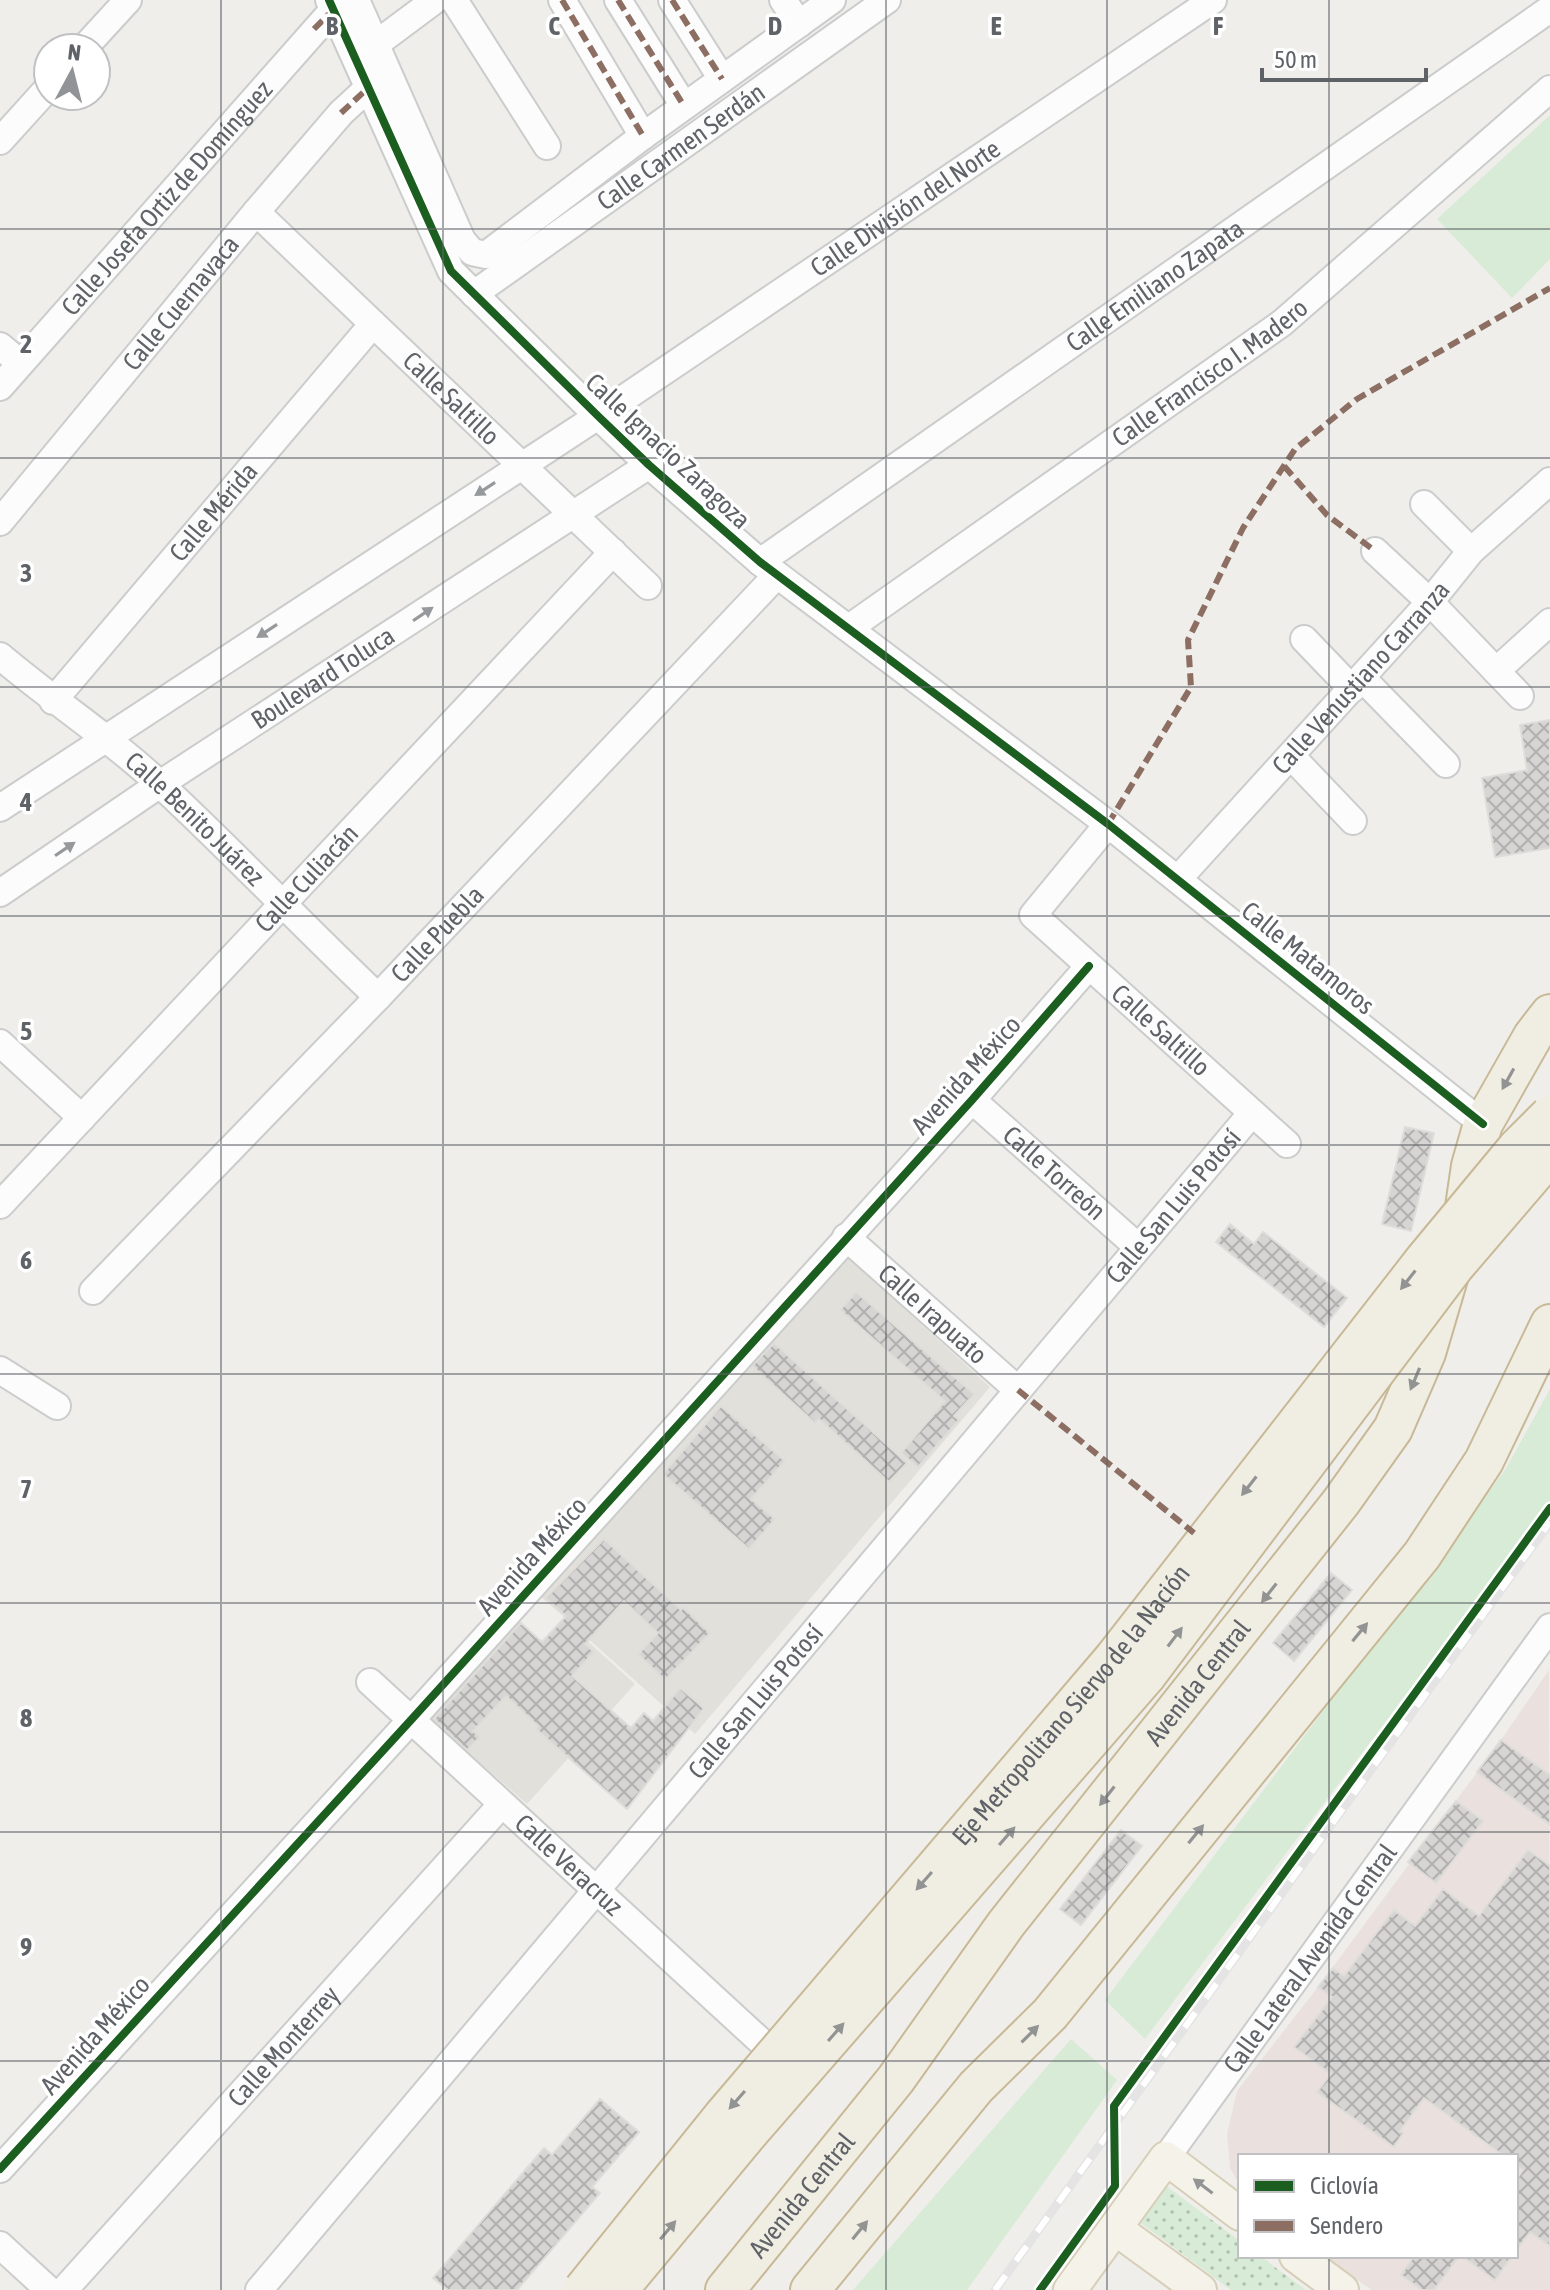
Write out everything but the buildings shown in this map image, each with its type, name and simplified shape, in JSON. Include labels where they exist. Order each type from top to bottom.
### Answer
[{"type":"highway","name":"Avenida Central","points":[[725,2290],[896,2079],[1006,1924],[1341,1502],[1393,1429],[1430,1342],[1461,1234],[1471,1166],[1483,1124],[1533,1036],[1550,1014]]},
{"type":"highway","name":"Eje Metropolitano Siervo de la Nación","points":[[583,2290],[734,2103],[1114,1658],[1425,1259],[1517,1148],[1550,1115]]},
{"type":"highway","name":"Eje Metropolitano Siervo de la Nación","points":[[618,2290],[746,2136],[1146,1676],[1454,1267],[1550,1155]]},
{"type":"highway","points":[[810,2290],[976,2087],[1050,2014],[1422,1555],[1484,1461],[1550,1324]]},
{"type":"main road","points":[[1166,2158],[1238,2212]]},
{"type":"main road","name":"Calle Lateral Avenida Central","points":[[1070,2290],[1166,2158]]},
{"type":"main road","points":[[1116,2229],[1188,2286]]},
{"type":"main road","points":[[1299,2258],[1342,2290]]},
{"type":"street","points":[[99,32],[128,0]]},
{"type":"street","points":[[339,3],[376,44],[435,0]]},
{"type":"street","points":[[454,0],[547,146]]},
{"type":"street","points":[[562,0],[643,136]]},
{"type":"street","points":[[618,0],[684,106]]},
{"type":"street","points":[[672,0],[722,79]]},
{"type":"street","points":[[783,0],[799,24]]},
{"type":"street","name":"Calle Carmen Serdán","points":[[376,44],[462,240],[472,252],[486,255],[643,136],[832,0]]},
{"type":"street","name":"Calle Carmen Serdán","points":[[474,294],[887,0]]},
{"type":"street","name":"Calle División del Norte","points":[[598,416],[1213,0]]},
{"type":"street","name":"Calle Ignacio Zaragoza","points":[[339,3],[368,88],[451,271],[649,465],[768,569],[1108,824]]},
{"type":"street","name":"Calle Josefa Ortiz de Domínguez","points":[[0,387],[339,3]]},
{"type":"street","name":"Calle Emiliano Zapata","points":[[768,569],[1550,9]]},
{"type":"street","name":"Calle Cuernavaca","points":[[0,522],[256,212],[341,113],[368,88]]},
{"type":"street","name":"Calle Francisco I. Madero","points":[[849,628],[1282,323],[1550,89]]},
{"type":"street","points":[[0,141],[32,106]]},
{"type":"street","name":"Calle Saltillo","points":[[256,212],[648,586]]},
{"type":"street","name":"Calle Mérida","points":[[53,701],[373,324]]},
{"type":"street","points":[[0,346],[20,363]]},
{"type":"street","points":[[0,808],[598,416]]},
{"type":"street","name":"Boulevard Toluca","points":[[0,893],[160,784],[649,465]]},
{"type":"street","name":"Calle Venustiano Carranza","points":[[1178,879],[1357,684],[1471,551],[1550,481]]},
{"type":"street","points":[[1424,504],[1471,551]]},
{"type":"street","points":[[1375,551],[1430,602],[1520,696]]},
{"type":"street","name":"Calle Culiacán","points":[[0,1205],[613,552]]},
{"type":"street","name":"Calle Puebla","points":[[93,1291],[378,997],[768,569]]},
{"type":"street","points":[[1496,671],[1550,622]]},
{"type":"street","points":[[1304,639],[1446,764]]},
{"type":"street","name":"Calle Benito Juárez","points":[[0,656],[160,784],[378,997]]},
{"type":"street","points":[[1291,756],[1353,821]]},
{"type":"street","name":"Calle Saltillo","points":[[1108,824],[1033,915],[1287,1144]]},
{"type":"street","name":"Calle Matamoros","points":[[1108,824],[1483,1124]]},
{"type":"street","name":"Avenida México","points":[[0,2169],[411,1720],[972,1100],[1089,966]]},
{"type":"street","points":[[0,1043],[82,1118]]},
{"type":"street","name":"Calle Torreón","points":[[972,1100],[1138,1247]]},
{"type":"street","name":"Calle San Luis Potosí","points":[[259,2290],[1252,1113]]},
{"type":"street","name":"Calle Irapuato","points":[[846,1237],[1018,1390]]},
{"type":"street","points":[[0,1370],[57,1406]]},
{"type":"street","name":"Calle Lateral Avenida Central","points":[[1166,2158],[1547,1638]]},
{"type":"street","name":"Calle Veracruz","points":[[370,1682],[768,2048]]},
{"type":"street","name":"Calle Monterrey","points":[[64,2290],[502,1804]]},
{"type":"street","points":[[0,2245],[49,2290]]},
{"type":"shaded area","points":[[846,1256],[990,1387],[695,1734],[538,1594]]},
{"type":"shaded area","points":[[563,1619],[635,1684],[527,1804],[429,1718],[518,1620],[542,1642]]},
{"type":"shaded area","points":[[1549,1670],[1550,2290],[1372,2290],[1325,2258],[1518,2258],[1518,2154],[1238,2154],[1238,2182],[1230,2168],[1227,2134],[1237,2091],[1501,1740]]},
{"type":"green space","points":[[1550,115],[1550,259],[1512,298],[1437,219]]},
{"type":"green space","points":[[1550,1389],[1550,1505],[1145,2039],[1105,2000],[1505,1470]]},
{"type":"green space","points":[[1071,2039],[1117,2080],[967,2290],[853,2290]]},
{"type":"green space","points":[[1165,2185],[1238,2240],[1238,2258],[1263,2258],[1306,2290],[1231,2290],[1138,2221]]},
{"type":"railway","points":[[995,2290],[1550,1522]]},
{"type":"marked path","points":[[562,0],[643,136]]},
{"type":"marked path","points":[[618,0],[684,106]]},
{"type":"marked path","points":[[672,0],[722,79]]},
{"type":"marked path","points":[[314,29],[333,10]]},
{"type":"marked path","points":[[341,113],[368,88]]},
{"type":"marked path","points":[[1108,824],[1191,687],[1188,640],[1243,528],[1295,449],[1357,399],[1550,288]]},
{"type":"marked path","points":[[1284,466],[1327,515],[1375,551]]},
{"type":"marked path","points":[[1018,1390],[1194,1533]]},
{"type":"cycle path","points":[[329,0],[451,271],[598,416],[760,562],[1108,824],[1483,1124]]},
{"type":"cycle path","points":[[0,2169],[411,1720],[972,1100],[1089,966]]},
{"type":"cycle path","points":[[1040,2290],[1115,2186],[1114,2106],[1550,1508]]}]
